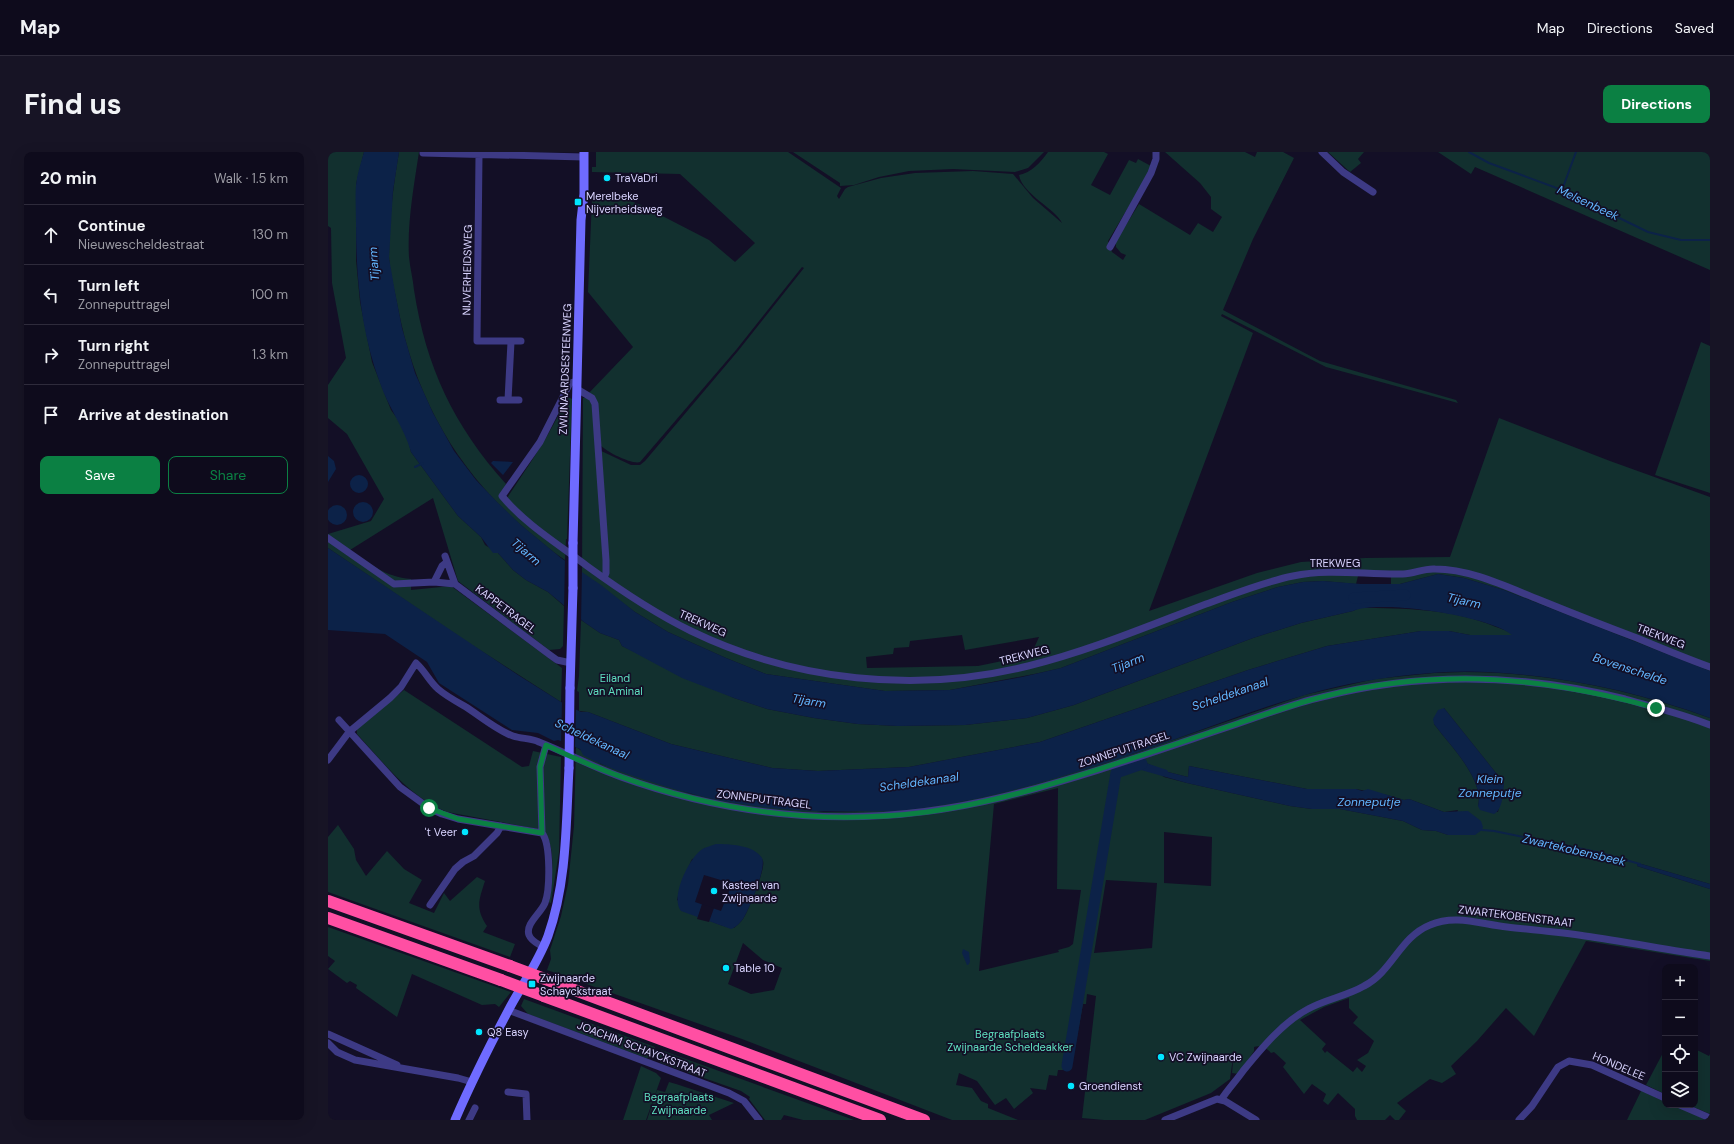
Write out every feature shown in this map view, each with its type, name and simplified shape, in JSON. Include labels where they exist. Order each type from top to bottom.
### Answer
[{"type":"highway","points":[[328,901],[510,966],[924,1120]]},
{"type":"highway","points":[[328,918],[501,980],[880,1120]]},
{"type":"main road","name":"ZWIJNAARDSESTEENWEG","points":[[455,1120],[508,1010],[543,947],[559,897],[563,869],[569,768],[573,543],[581,220],[584,200],[584,155]]},
{"type":"street","points":[[1110,247],[1151,173],[1156,159],[1156,152]]},
{"type":"street","points":[[1322,152],[1344,172],[1373,192]]},
{"type":"street","points":[[423,153],[479,155],[584,155]]},
{"type":"street","name":"NIJVERHEIDSWEG","points":[[479,155],[477,341],[521,341]]},
{"type":"street","points":[[508,400],[511,342]]},
{"type":"street","name":"TREKWEG","points":[[577,385],[570,383],[540,442],[502,496],[525,519],[604,578],[656,612],[715,642],[757,657],[814,672],[855,678],[910,680],[974,676],[1023,668],[1083,649],[1248,588],[1289,576],[1316,572],[1405,574],[1436,568],[1487,579],[1710,666]]},
{"type":"street","points":[[577,385],[594,401],[599,449],[606,560],[606,572],[604,578]]},
{"type":"street","points":[[500,400],[519,400]]},
{"type":"street","points":[[328,538],[394,584],[434,582],[455,584],[446,559],[434,582]]},
{"type":"street","name":"KAPPETRAGEL","points":[[455,584],[557,660],[571,663]]},
{"type":"street","name":"ZONNEPUTTRAGEL","points":[[349,732],[390,698],[401,686],[416,663],[424,670],[438,689],[510,735],[535,740],[584,763],[620,777],[704,802],[785,815],[865,817],[929,812],[1020,793],[1101,769],[1311,700],[1370,686],[1402,682],[1481,678],[1542,683],[1609,695],[1678,714],[1710,725]]},
{"type":"street","points":[[339,720],[400,787],[429,808],[458,819],[542,833],[546,837],[549,855],[546,902],[529,929],[529,935],[535,942],[543,947]]},
{"type":"street","points":[[328,760],[349,732]]},
{"type":"street","points":[[542,833],[540,767],[546,745]]},
{"type":"street","points":[[430,905],[455,869],[474,856],[498,833],[501,826]]},
{"type":"street","name":"ZWARTEKOBENSTRAAT","points":[[1221,1100],[1261,1049],[1299,1014],[1358,989],[1374,980],[1389,966],[1411,937],[1419,930],[1439,921],[1462,919],[1493,926],[1587,936],[1710,956]]},
{"type":"street","name":"JOACHIM SCHAYCKSTRAAT","points":[[508,1010],[729,1093],[744,1101],[759,1120]]},
{"type":"street","points":[[328,1034],[404,1068]]},
{"type":"street","points":[[328,1043],[337,1052],[355,1060],[458,1078],[472,1082]]},
{"type":"street","name":"HONDELEE","points":[[1518,1120],[1532,1106],[1558,1067],[1569,1061],[1592,1065],[1662,1097]]},
{"type":"street","points":[[508,1092],[526,1094],[527,1120]]},
{"type":"street","points":[[1166,1120],[1212,1100],[1221,1100],[1230,1104],[1256,1120]]},
{"type":"street","points":[[469,1120],[475,1108]]},
{"type":"street","points":[[1687,1108],[1710,1118]]},
{"type":"green space","points":[[328,152],[364,152],[356,184],[356,260],[360,302],[372,362],[391,410],[399,421],[408,440],[411,452],[458,516],[481,537],[485,545],[498,553],[513,570],[526,580],[548,592],[564,606],[563,646],[560,649],[549,650],[458,581],[433,498],[350,550],[386,573],[393,576],[411,579],[411,590],[451,586],[562,668],[561,702],[461,638],[328,548],[328,534],[371,521],[384,499],[347,434],[328,418],[328,385],[346,358],[332,283],[331,228],[328,226]]},
{"type":"green space","points":[[399,152],[419,152],[410,218],[409,257],[419,318],[426,345],[445,394],[457,417],[471,440],[506,484],[503,496],[507,498],[531,462],[553,425],[566,399],[568,397],[572,399],[565,560],[534,536],[508,513],[484,488],[463,462],[429,405],[416,374],[406,342],[398,308],[391,276],[389,257],[392,204]]},
{"type":"green space","points":[[596,152],[788,152],[841,188],[837,196],[839,199],[848,187],[881,178],[915,173],[973,171],[1013,174],[1033,198],[1062,223],[1053,212],[1026,189],[1021,182],[1019,175],[1028,172],[1042,160],[1048,152],[1104,152],[1108,154],[1091,185],[1110,195],[1129,160],[1136,163],[1138,159],[1151,166],[1147,176],[1108,241],[1112,252],[1123,260],[1126,255],[1121,253],[1116,247],[1116,241],[1139,204],[1190,235],[1198,223],[1213,232],[1222,217],[1211,209],[1211,197],[1200,183],[1165,152],[1245,152],[1255,157],[1257,152],[1283,152],[1294,158],[1253,239],[1223,310],[1320,361],[1456,400],[1458,403],[1326,367],[1222,314],[1221,316],[1253,333],[1149,611],[1257,573],[1301,562],[1365,558],[1450,557],[1499,418],[1610,461],[1710,497],[1710,671],[1504,590],[1464,578],[1438,574],[1400,584],[1391,584],[1391,577],[1358,576],[1356,584],[1323,581],[1303,582],[1278,587],[1232,602],[1061,668],[950,690],[885,691],[766,674],[668,632],[635,612],[582,573],[583,398],[589,398],[593,402],[597,449],[631,465],[640,465],[738,351],[804,268],[802,267],[736,350],[640,462],[618,457],[606,450],[599,443],[596,402],[595,399],[588,394],[633,347],[588,292],[592,199],[628,200],[641,205],[709,240],[735,262],[755,243],[680,174],[592,172],[592,167],[596,167]],"holes":[[[962,635],[965,650],[1039,637],[1031,655],[978,666],[867,668],[866,657],[893,654],[894,648],[909,647],[910,641]]]},
{"type":"green space","points":[[793,152],[1044,152],[1028,168],[1015,172],[953,169],[909,171],[879,177],[854,185],[840,186],[840,183]]},
{"type":"green space","points":[[1328,152],[1364,152],[1358,159],[1361,163],[1350,172]]},
{"type":"green space","points":[[1438,152],[1710,152],[1710,270],[1475,167],[1471,174]]},
{"type":"green space","points":[[1701,342],[1710,346],[1710,493],[1655,475]]},
{"type":"green space","name":"Eiland van Aminal","points":[[1359,608],[1411,609],[1446,613],[1480,621],[1505,630],[1513,635],[1470,635],[1449,631],[1421,631],[1327,646],[1248,670],[1040,742],[909,767],[818,771],[772,768],[671,744],[588,712],[579,711],[579,692],[577,691],[581,620],[600,633],[619,640],[622,646],[734,698],[767,709],[814,718],[858,724],[898,726],[965,725],[1027,718],[1074,705],[1253,638],[1301,623],[1353,611]]},
{"type":"green space","name":"Begraafplaats Zwijnaarde Scheldeakker","points":[[1464,672],[1527,675],[1589,684],[1651,699],[1710,718],[1710,884],[1638,863],[1637,866],[1710,889],[1710,961],[1586,941],[1534,1036],[1506,1008],[1477,1041],[1451,1066],[1456,1074],[1442,1083],[1430,1079],[1397,1103],[1406,1111],[1399,1120],[1395,1120],[1390,1115],[1385,1120],[1357,1120],[1355,1116],[1355,1109],[1338,1093],[1328,1105],[1323,1101],[1326,1094],[1312,1084],[1304,1094],[1283,1067],[1286,1063],[1274,1052],[1271,1053],[1265,1048],[1259,1046],[1254,1047],[1254,1051],[1239,1074],[1232,1073],[1234,1050],[1230,1079],[1211,1093],[1145,1120],[1104,1120],[1082,1118],[1096,996],[1087,994],[1086,1004],[1083,1004],[1071,1070],[1058,1070],[1057,1076],[1049,1075],[1046,1090],[1030,1088],[1033,1093],[1014,1109],[1006,1098],[995,1105],[977,1081],[959,1073],[956,1085],[972,1088],[981,1101],[988,1104],[988,1108],[1018,1120],[952,1120],[742,1039],[547,970],[551,959],[550,950],[561,916],[568,884],[574,826],[576,747],[601,764],[692,794],[824,812],[905,810],[968,800],[1019,788],[1138,752],[1304,695],[1375,679],[1434,673]],"holes":[[[1444,708],[1504,783],[1498,812],[1478,806],[1479,796],[1476,785],[1471,774],[1434,724]],[[1146,763],[1168,772],[1188,777],[1189,766],[1307,789],[1356,789],[1404,800],[1409,799],[1444,812],[1458,810],[1448,835],[1436,831],[1422,830],[1403,821],[1340,809],[1312,809],[1290,806],[1164,777]],[[1058,788],[1057,889],[1081,890],[1073,944],[1069,947],[1058,950],[1059,952],[979,971],[994,804]],[[1164,832],[1212,837],[1211,886],[1164,883]],[[746,848],[758,855],[763,861],[762,872],[749,908],[743,919],[734,928],[726,927],[711,921],[677,900],[682,881],[692,859]],[[1106,880],[1157,883],[1152,948],[1094,953]],[[743,943],[763,960],[782,968],[774,990],[751,994],[728,984]],[[1349,998],[1349,1008],[1358,1017],[1353,1023],[1374,1041],[1368,1053],[1357,1060],[1366,1066],[1362,1072],[1357,1067],[1353,1072],[1327,1051],[1325,1053],[1322,1049],[1326,1044],[1300,1020],[1324,1007]]]},
{"type":"green space","points":[[404,690],[522,767],[529,766],[533,751],[561,757],[559,852],[551,903],[548,902],[552,875],[552,855],[551,846],[543,830],[447,812],[433,806],[421,798],[398,778],[357,734],[357,729]]},
{"type":"green space","points":[[338,825],[354,849],[356,860],[366,876],[387,851],[404,869],[422,880],[409,903],[434,913],[444,893],[450,901],[477,877],[485,881],[479,904],[483,920],[487,926],[483,932],[515,944],[510,957],[328,892],[328,837]]},
{"type":"green space","points":[[328,927],[511,992],[499,1007],[495,1004],[482,1005],[412,974],[397,1017],[356,988],[357,985],[350,981],[347,983],[328,969],[335,961],[328,956]]},
{"type":"green space","points":[[524,999],[655,1047],[652,1057],[646,1058],[528,1014],[521,1006]]},
{"type":"green space","points":[[661,1050],[854,1120],[803,1120],[784,1115],[781,1120],[765,1120],[749,1099],[750,1097],[741,1091],[661,1063],[658,1059]]},
{"type":"green space","points":[[1698,1050],[1709,1056],[1710,1054],[1710,1114],[1696,1108],[1698,1108]]},
{"type":"green space","points":[[1662,1055],[1662,1093],[1646,1085]]},
{"type":"green space","points":[[641,1066],[656,1073],[661,1078],[646,1120],[623,1120]]},
{"type":"green space","name":"Begraafplaats Zwijnaarde","points":[[669,1082],[734,1103],[709,1115],[712,1120],[647,1120],[657,1090],[665,1092]]},
{"type":"green space","points":[[1642,1089],[1662,1099],[1662,1108],[1681,1108],[1706,1120],[1627,1120]]},
{"type":"water","points":[[364,152],[399,152],[393,191],[389,258],[395,292],[402,328],[415,373],[433,413],[454,451],[476,480],[497,502],[521,525],[561,558],[601,585],[635,612],[668,632],[726,658],[766,674],[885,691],[950,690],[1022,677],[1061,668],[1232,602],[1278,587],[1303,582],[1323,581],[1361,584],[1400,584],[1438,574],[1464,578],[1504,590],[1710,671],[1710,718],[1656,700],[1629,693],[1573,681],[1544,677],[1488,672],[1446,672],[1378,679],[1317,692],[1256,710],[1168,742],[1024,787],[965,801],[900,811],[810,811],[761,807],[712,799],[664,786],[612,769],[583,755],[580,749],[558,740],[554,741],[538,733],[512,730],[439,683],[427,662],[385,634],[328,630],[328,548],[518,675],[561,702],[581,712],[588,712],[671,744],[772,768],[818,771],[909,767],[1040,742],[1248,670],[1327,646],[1421,631],[1449,631],[1470,635],[1512,635],[1500,628],[1482,622],[1434,611],[1409,608],[1366,608],[1301,623],[1253,638],[1074,705],[1027,718],[965,725],[898,726],[858,724],[814,718],[767,709],[682,678],[622,646],[619,640],[600,633],[584,622],[548,592],[526,580],[513,570],[498,553],[493,553],[481,537],[458,516],[411,452],[404,434],[383,392],[368,344],[364,325],[357,264],[356,190],[358,173]],"holes":[[[1370,595],[1392,595],[1394,597],[1368,597]]]},
{"type":"water","points":[[328,456],[334,461],[336,469],[328,482]]},
{"type":"water","points":[[493,461],[513,462],[503,475],[491,463]]},
{"type":"water","points":[[355,475],[363,475],[368,480],[366,491],[363,493],[355,493],[350,488],[350,480]]},
{"type":"water","points":[[363,502],[370,505],[373,512],[370,519],[363,522],[356,519],[353,512],[356,505]]},
{"type":"water","points":[[337,505],[344,508],[347,515],[344,522],[337,525],[330,522],[327,515],[330,508]]},
{"type":"water","name":"Klein Zonneputje","points":[[1444,708],[1504,783],[1501,805],[1494,814],[1480,810],[1478,806],[1479,796],[1471,774],[1434,724],[1433,719],[1438,710]]},
{"type":"water","name":"Zonneputje","points":[[1146,763],[1167,770],[1168,772],[1188,777],[1189,766],[1307,789],[1356,789],[1362,791],[1368,789],[1404,800],[1409,799],[1444,812],[1468,811],[1481,821],[1483,827],[1482,830],[1475,835],[1448,835],[1436,831],[1422,830],[1403,821],[1340,809],[1312,809],[1290,806],[1187,783],[1141,770],[1142,764]]},
{"type":"water","points":[[716,844],[741,846],[753,850],[762,858],[763,863],[757,888],[746,914],[742,921],[731,929],[681,911],[678,905],[679,889],[686,870],[701,850]],"holes":[[[704,875],[724,881],[724,883],[731,886],[721,911],[695,902]]]},
{"type":"water","points":[[1638,863],[1710,884],[1710,889],[1637,866]]},
{"type":"water","points":[[963,949],[969,952],[970,962],[968,965],[962,953]]},
{"type":"pier","points":[[565,558],[582,570],[581,622],[564,609]]},
{"type":"pier","points":[[562,700],[576,707],[575,749],[561,743]]},
{"type":"pier","points":[[702,904],[714,908],[709,922],[697,919]]},
{"type":"waterway","name":"Melsenbeek","points":[[1469,152],[1489,163],[1562,190],[1648,232],[1681,240],[1710,240]]},
{"type":"waterway","points":[[1562,190],[1576,152]]},
{"type":"waterway","points":[[415,467],[423,463]]},
{"type":"waterway","name":"Tijarm","points":[[1354,598],[1405,595]]},
{"type":"waterway","points":[[1067,1066],[1116,773],[1142,764],[1141,762]]},
{"type":"waterway","name":"Zwartekobensbeek","points":[[1482,830],[1494,831],[1597,852],[1640,864]]},
{"type":"place","name":"TraVaDri","points":[[607,178]]},
{"type":"place","name":"Merelbeke Nijverheidsweg","points":[[578,202]]},
{"type":"place","name":"'t Veer","points":[[465,832]]},
{"type":"place","name":"Kasteel van Zwijnaarde","points":[[714,891]]},
{"type":"place","name":"Table 10","points":[[726,968]]},
{"type":"place","name":"Zwijnaarde Schayckstraat","points":[[532,984]]},
{"type":"place","name":"Q8 Easy","points":[[479,1032]]},
{"type":"place","name":"VC Zwijnaarde","points":[[1161,1057]]},
{"type":"place","name":"Groendienst","points":[[1071,1086]]},
{"type":"route","points":[[429,808],[458,819],[539,834],[542,833],[540,762],[546,745],[584,763],[620,777],[653,788],[721,806],[806,817],[865,817],[929,812],[1020,793],[1093,771],[1300,703],[1346,691],[1375,686],[1455,678],[1510,679],[1584,690],[1656,708]]},
{"type":"water label","name":"Bovenschelde","points":[[1630,669]]},
{"type":"water label","name":"Scheldekanaal","points":[[1230,694]]},
{"type":"water label","name":"Scheldekanaal","points":[[592,739]]},
{"type":"water label","name":"Scheldekanaal","points":[[919,782]]}]
